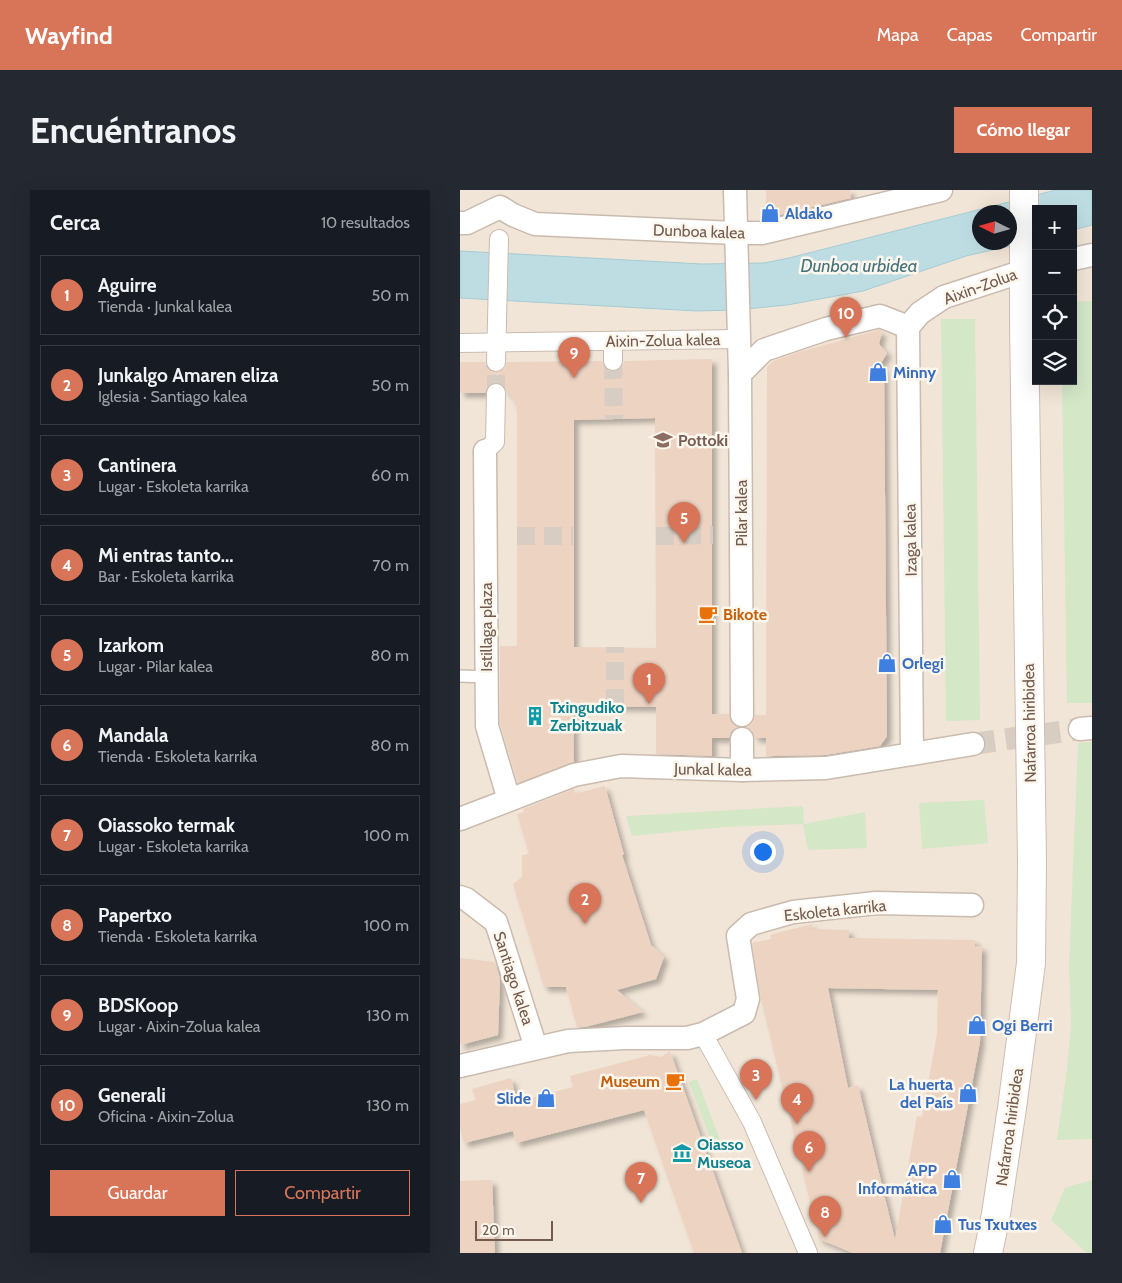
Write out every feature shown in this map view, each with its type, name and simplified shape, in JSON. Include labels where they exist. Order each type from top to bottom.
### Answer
[{"type":"main road","name":"Nafarroa hiribidea","points":[[988,1253],[996,1214],[1019,1056],[1030,963],[1032,862],[1030,269],[1024,190]]},
{"type":"street","name":"Pilar kalea","points":[[735,190],[740,374],[742,715]]},
{"type":"street","name":"Dunboa kalea","points":[[460,223],[467,223],[501,198],[513,215],[535,224],[762,233],[942,190]]},
{"type":"street","points":[[496,362],[499,238]]},
{"type":"street","points":[[1077,258],[1092,255]]},
{"type":"street","name":"Aixin-Zolua","points":[[908,327],[920,313],[944,297],[1030,269]]},
{"type":"street","points":[[740,374],[764,350],[826,329],[880,316],[908,327]]},
{"type":"street","name":"Izaga kalea","points":[[908,327],[912,754]]},
{"type":"street","name":"Aixin-Zolua kalea","points":[[460,343],[739,339]]},
{"type":"street","points":[[613,342],[613,361]]},
{"type":"street","points":[[485,451],[496,442],[496,393]]},
{"type":"street","name":"Istillaga plaza","points":[[485,451],[487,726],[509,800]]},
{"type":"street","points":[[742,738],[742,770]]},
{"type":"street","name":"Junkal kalea","points":[[460,819],[574,775],[621,766],[742,770],[826,768],[973,744]]},
{"type":"street","name":"Santiago kalea","points":[[460,897],[466,899],[496,922],[536,1048]]},
{"type":"street","name":"Eskoleta karrika","points":[[460,1066],[568,1041],[625,1038],[687,1038],[703,1034],[744,1013],[748,1000],[738,936],[751,924],[793,912],[876,903],[972,905]]},
{"type":"street","points":[[703,1034],[752,1122],[808,1253]]},
{"type":"lane","points":[[460,676],[486,677]]},
{"type":"shaded area","points":[[460,190],[1092,190],[1092,1253],[460,1253]]},
{"type":"green space","points":[[1092,301],[1092,703],[1067,703],[1062,385],[1077,385],[1077,302]]},
{"type":"green space","points":[[941,319],[975,319],[980,720],[946,721]]},
{"type":"green space","points":[[1092,742],[1092,1139],[1057,1140],[1071,1024],[1069,967],[1078,743]]},
{"type":"green space","points":[[984,800],[988,843],[922,849],[919,803]]},
{"type":"green space","points":[[803,806],[804,824],[865,812],[867,848],[808,850],[803,824],[724,827],[632,836],[626,816]]},
{"type":"green space","points":[[697,1079],[721,1143],[713,1146],[689,1082]]},
{"type":"green space","points":[[1092,1180],[1092,1253],[1087,1253],[1051,1220],[1065,1188]]},
{"type":"water","name":"Dunboa urbidea","points":[[1056,190],[1092,190],[1092,225],[1077,229],[1077,205],[1032,205],[1032,241],[1017,244],[1017,205],[997,205]]},
{"type":"water","name":"Dunboa urbidea","points":[[972,211],[972,250],[992,250],[966,256],[863,291],[787,305],[735,310],[697,311],[460,298],[460,251],[702,264],[764,263]]},
{"type":"building","points":[[766,190],[850,190],[851,198],[775,216],[766,209]]},
{"type":"building","points":[[879,330],[882,331],[879,344],[887,353],[880,365],[884,370],[887,736],[880,746],[825,755],[766,756],[766,738],[755,738],[753,732],[746,727],[753,722],[755,715],[766,715],[767,367],[773,361],[799,352]]},
{"type":"building","points":[[712,359],[712,714],[729,714],[731,722],[738,727],[731,732],[729,738],[712,738],[712,756],[656,754],[656,707],[573,706],[574,762],[518,783],[500,724],[500,646],[517,646],[517,408],[510,393],[507,393],[505,387],[497,382],[490,384],[485,393],[460,393],[460,362],[485,362],[486,367],[490,371],[496,373],[505,368],[507,362],[602,361],[607,370],[613,372],[622,367],[624,361]],"holes":[[[655,418],[656,648],[574,647],[574,420]]]},
{"type":"building","points":[[605,786],[624,855],[622,855],[651,945],[664,957],[656,979],[617,990],[643,1012],[585,1027],[577,1027],[566,987],[544,987],[513,884],[522,877],[522,855],[529,854],[517,814],[524,812],[523,809],[574,789],[574,794]]},
{"type":"building","points":[[812,924],[812,929],[849,930],[849,938],[975,940],[975,947],[982,946],[980,1042],[940,1253],[853,1253],[819,1239],[761,999],[752,943],[771,939],[770,935]],"holes":[[[828,988],[938,990],[937,1034],[922,1117],[917,1116],[895,1240],[858,1085],[848,1088]]]},
{"type":"building","points":[[460,958],[495,962],[500,979],[498,1035],[460,1045]]},
{"type":"building","points":[[670,1051],[742,1253],[694,1253],[644,1110],[516,1143],[513,1131],[464,1143],[460,1128],[460,1104],[476,1100],[472,1089],[511,1078],[517,1102],[573,1087],[570,1076],[650,1055],[661,1057]]},
{"type":"building","points":[[492,1180],[495,1253],[460,1253],[460,1181]]},
{"type":"tunnel","points":[[613,361],[614,419]]},
{"type":"tunnel","points":[[496,362],[496,393]]},
{"type":"tunnel","points":[[656,536],[713,535]]},
{"type":"tunnel","points":[[517,536],[573,536]]},
{"type":"tunnel","points":[[615,647],[615,707]]},
{"type":"tunnel","points":[[973,744],[1080,729]]},
{"type":"place","name":"Aldako","points":[[770,213]]},
{"type":"place","name":"Generali","points":[[846,338]]},
{"type":"place","name":"Minny","points":[[878,372]]},
{"type":"place","name":"BDSKoop","points":[[574,378]]},
{"type":"place","name":"Pottoki","points":[[663,440]]},
{"type":"place","name":"Izarkom","points":[[684,543]]},
{"type":"place","name":"Bikote","points":[[708,614]]},
{"type":"place","name":"Orlegi","points":[[887,663]]},
{"type":"place","name":"Aguirre","points":[[649,704]]},
{"type":"place","name":"Txingudiko Zerbitzuak","points":[[535,716]]},
{"type":"place","name":"Junkalgo Amaren eliza","points":[[585,924]]},
{"type":"place","name":"Ogi Berri","points":[[977,1025]]},
{"type":"place","name":"Museum","points":[[675,1081]]},
{"type":"place","name":"La huerta del País","points":[[968,1093]]},
{"type":"place","name":"Slide","points":[[546,1098]]},
{"type":"place","name":"Cantinera","points":[[756,1100]]},
{"type":"place","name":"Mi entras tanto...","points":[[797,1124]]},
{"type":"place","name":"Oiasso Museoa","points":[[682,1153]]},
{"type":"place","name":"Mandala","points":[[809,1172]]},
{"type":"place","name":"APP Informática","points":[[952,1179]]},
{"type":"place","name":"Oiassoko termak","points":[[641,1203]]},
{"type":"place","name":"Tus Txutxes","points":[[943,1224]]},
{"type":"place","name":"Papertxo","points":[[825,1237]]}]
